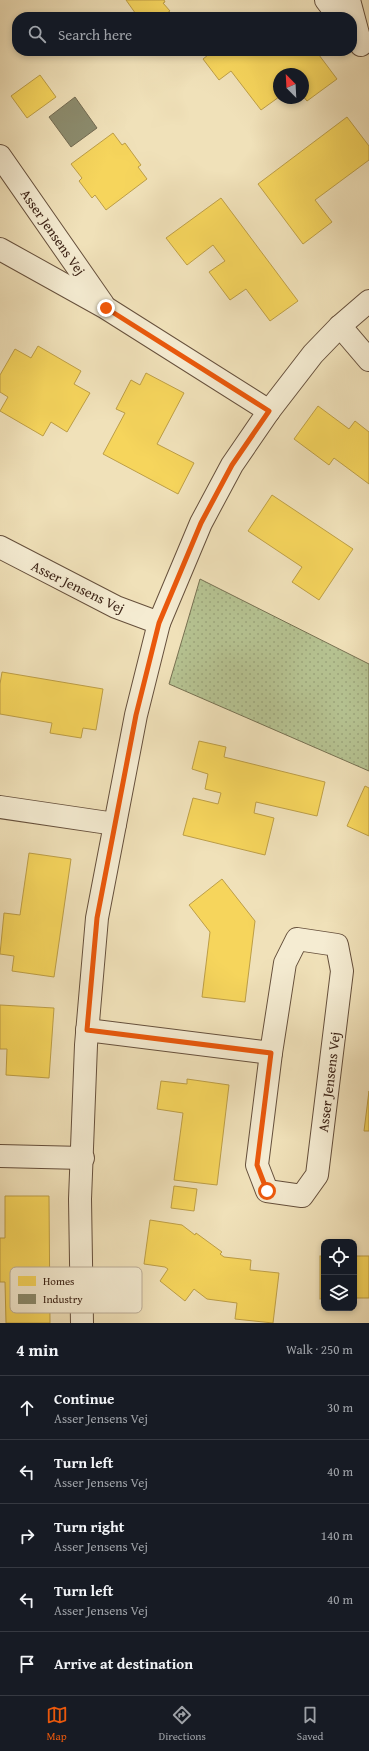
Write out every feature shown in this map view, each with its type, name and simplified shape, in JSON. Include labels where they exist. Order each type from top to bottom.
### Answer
[{"type":"street","points":[[326,0],[335,12]]},
{"type":"street","points":[[349,0],[352,12]]},
{"type":"street","points":[[357,31],[361,46]]},
{"type":"street","name":"Asser Jensens Vej","points":[[0,156],[106,308]]},
{"type":"street","name":"Asser Jensens Vej","points":[[0,249],[106,308],[269,411]]},
{"type":"street","points":[[81,1267],[80,1200],[83,1158],[87,1030],[97,918],[136,715],[159,623],[201,523],[232,465],[269,411],[314,354],[340,326],[369,301]]},
{"type":"street","points":[[340,326],[369,360]]},
{"type":"street","name":"Asser Jensens Vej","points":[[0,547],[116,607],[159,623]]},
{"type":"street","points":[[0,807],[115,824]]},
{"type":"street","name":"Asser Jensens Vej","points":[[297,939],[337,945],[342,971],[317,1175],[302,1196],[267,1191],[257,1165],[271,1053],[285,963],[297,939]]},
{"type":"street","points":[[87,1030],[271,1053]]},
{"type":"street","points":[[0,1156],[83,1158]]},
{"type":"street","points":[[82,1313],[82,1323]]},
{"type":"green space","points":[[200,579],[369,664],[369,771],[169,684]]},
{"type":"building: Homes","points":[[126,0],[164,0],[165,2],[163,3],[170,11],[168,12],[134,12]]},
{"type":"building: Homes","points":[[207,56],[320,56],[337,79],[309,100],[309,68],[273,68],[273,101],[261,110],[231,71],[219,80],[203,59]]},
{"type":"building: Homes","points":[[40,75],[56,97],[27,118],[11,96]]},
{"type":"building: Homes","points":[[347,117],[369,146],[369,160],[315,200],[332,222],[303,244],[258,184]]},
{"type":"building: Homes","points":[[113,133],[122,145],[125,143],[141,165],[138,167],[147,179],[106,210],[95,195],[92,198],[79,181],[82,178],[71,164]]},
{"type":"building: Homes","points":[[221,198],[298,301],[270,321],[246,289],[230,300],[209,272],[225,261],[213,245],[187,265],[166,238]]},
{"type":"building: Homes","points":[[38,346],[81,371],[74,384],[90,393],[67,432],[51,422],[43,436],[0,411],[8,397],[0,392],[0,375],[15,349],[31,358]]},
{"type":"building: Homes","points":[[146,373],[184,393],[157,444],[194,463],[178,494],[103,454],[125,413],[116,409],[131,380],[140,385]]},
{"type":"building: Homes","points":[[318,406],[349,429],[355,421],[369,432],[369,484],[334,458],[329,465],[294,439]]},
{"type":"building: Homes","points":[[272,495],[353,549],[319,600],[292,582],[302,567],[248,531]]},
{"type":"building: Homes","points":[[2,672],[103,689],[96,730],[83,728],[81,738],[50,733],[52,723],[0,714],[0,684]]},
{"type":"building: Homes","points":[[199,741],[226,747],[224,757],[325,782],[317,816],[256,802],[254,813],[274,818],[265,855],[183,835],[193,798],[218,804],[221,793],[205,789],[208,774],[192,769]]},
{"type":"building: Homes","points":[[365,786],[369,788],[369,836],[347,826]]},
{"type":"building: Homes","points":[[29,853],[71,859],[54,977],[12,971],[14,956],[0,954],[4,913],[20,915]]},
{"type":"building: Homes","points":[[222,879],[255,921],[245,1002],[202,997],[210,932],[189,905]]},
{"type":"building: Homes","points":[[0,1005],[54,1008],[49,1078],[6,1075],[7,1049],[0,1049]]},
{"type":"building: Homes","points":[[187,1079],[229,1085],[217,1185],[174,1180],[183,1113],[157,1109],[161,1081],[187,1084]]},
{"type":"building: Homes","points":[[369,1091],[369,1131],[364,1131]]},
{"type":"building: Homes","points":[[174,1186],[197,1189],[194,1211],[171,1208]]},
{"type":"building: Homes","points":[[5,1196],[49,1196],[50,1267],[10,1267],[10,1313],[50,1313],[50,1323],[6,1323],[5,1282],[0,1282],[0,1238],[5,1238]]},
{"type":"building: Homes","points":[[150,1220],[182,1225],[195,1235],[196,1233],[222,1252],[220,1254],[224,1257],[251,1260],[250,1270],[279,1273],[273,1323],[235,1319],[237,1303],[207,1299],[194,1289],[185,1301],[160,1281],[168,1269],[165,1267],[144,1264]]},
{"type":"building: Homes","points":[[320,1256],[321,1256],[321,1299]]},
{"type":"building: Homes","points":[[357,1256],[369,1256],[369,1298],[357,1298]]},
{"type":"building: Industry","points":[[75,97],[97,128],[71,147],[49,117]]},
{"type":"route","points":[[106,308],[269,411],[232,465],[201,523],[159,623],[136,715],[97,918],[87,1030],[271,1053],[257,1165],[267,1191]]}]
